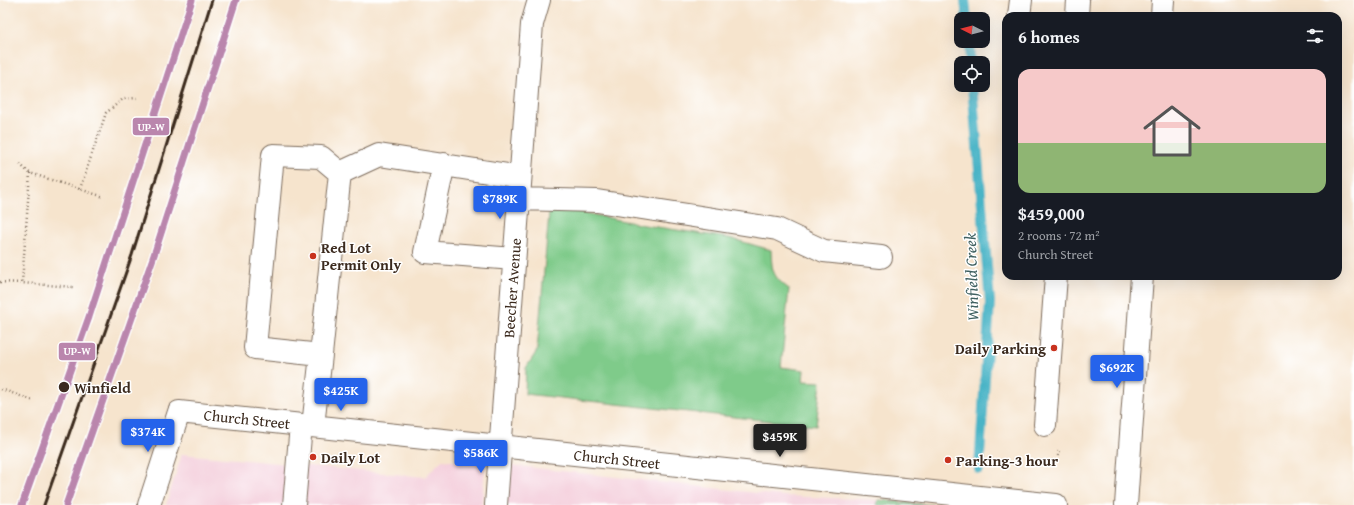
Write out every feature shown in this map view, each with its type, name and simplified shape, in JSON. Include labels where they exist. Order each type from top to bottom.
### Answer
[{"type":"street","name":"Beecher Avenue","points":[[496,505],[532,24],[539,0]]},
{"type":"street","points":[[1020,12],[1021,0]]},
{"type":"street","points":[[1077,12],[1078,0]]},
{"type":"street","points":[[1162,12],[1163,0]]},
{"type":"street","points":[[321,355],[255,348],[273,155],[321,157],[340,173]]},
{"type":"street","points":[[340,173],[379,155],[520,177]]},
{"type":"street","points":[[444,164],[425,252],[514,259]]},
{"type":"street","points":[[294,505],[307,425],[321,355],[340,173]]},
{"type":"street","points":[[519,199],[597,201],[777,229],[824,251],[881,257]]},
{"type":"street","points":[[1045,425],[1056,280]]},
{"type":"street","points":[[1126,505],[1142,280]]},
{"type":"street","name":"Church Street","points":[[149,505],[179,412],[1056,505]]},
{"type":"path","points":[[80,188],[106,113],[123,99],[136,98]]},
{"type":"path","points":[[20,164],[30,173],[104,197]]},
{"type":"path","points":[[22,282],[30,173]]},
{"type":"path","points":[[0,282],[22,282],[73,287]]},
{"type":"path","points":[[1,390],[34,401]]},
{"type":"shaded area","points":[[182,454],[425,477],[442,460],[485,464],[482,505],[166,505]]},
{"type":"shaded area","points":[[509,465],[783,496],[878,500],[877,505],[506,505]]},
{"type":"green space","points":[[560,208],[644,225],[729,238],[771,250],[774,272],[779,280],[789,289],[781,367],[804,370],[803,381],[821,382],[816,426],[525,394],[526,368],[537,351],[549,214]]},
{"type":"green space","points":[[878,500],[933,505],[877,505]]},
{"type":"waterway","name":"Winfield Creek","points":[[965,0],[966,12]]},
{"type":"waterway","name":"Winfield Creek","points":[[969,48],[970,56]]},
{"type":"waterway","name":"Winfield Creek","points":[[973,92],[990,302],[979,469]]},
{"type":"railway","points":[[44,505],[132,255],[212,0]]},
{"type":"transit line","name":"UP-W","points":[[22,505],[89,317],[192,0]]},
{"type":"transit line","name":"UP-W","points":[[66,505],[153,258],[236,0]]},
{"type":"place","name":"Red Lot Permit Only","points":[[313,256]]},
{"type":"place","name":"Daily Parking","points":[[1054,348]]},
{"type":"place","name":"Winfield","points":[[64,387]]},
{"type":"place","name":"Daily Lot","points":[[313,457]]},
{"type":"place","name":"Parking-3 hour","points":[[948,460]]}]
